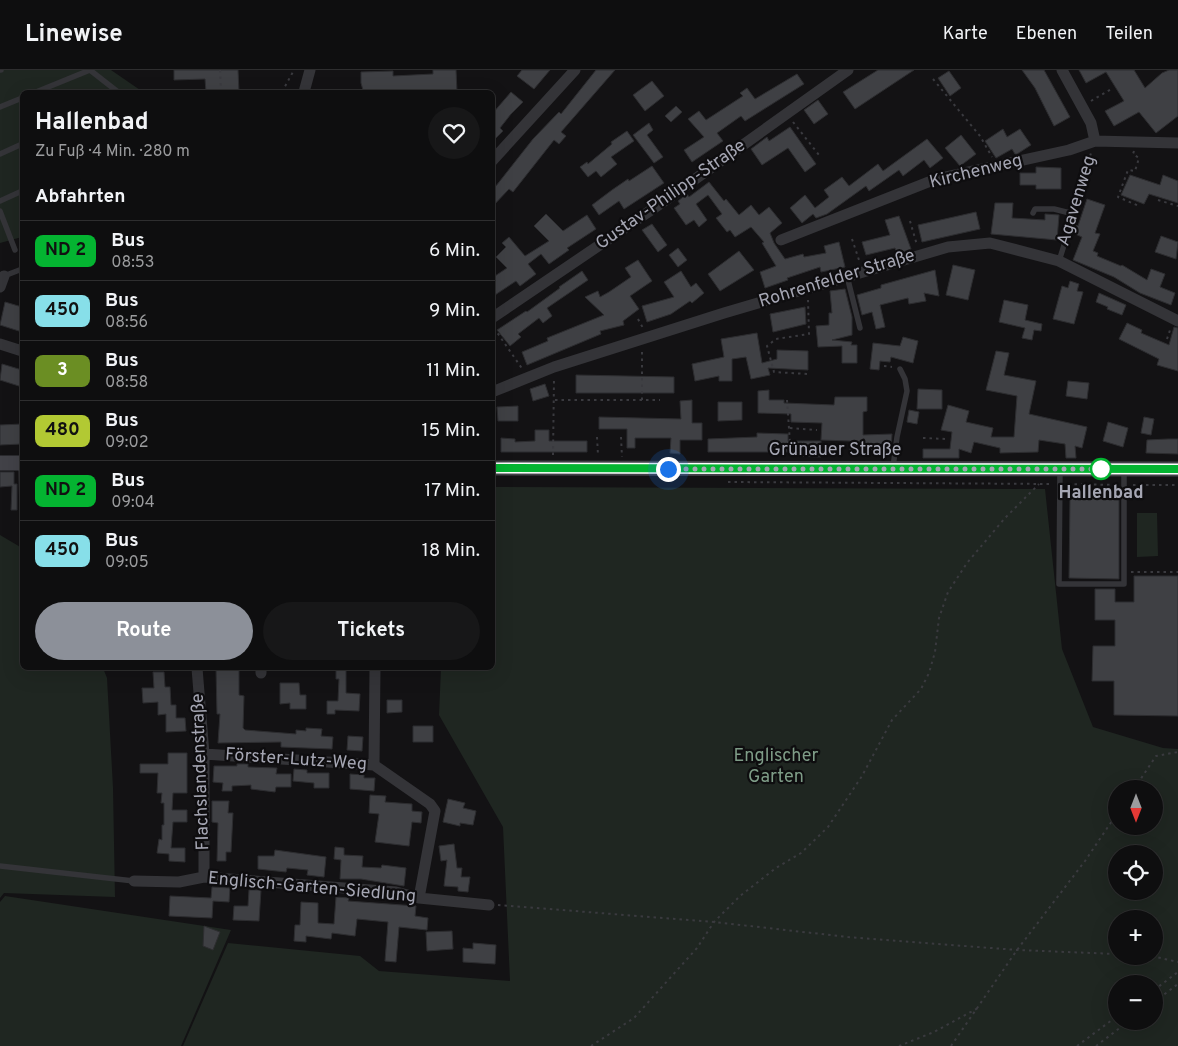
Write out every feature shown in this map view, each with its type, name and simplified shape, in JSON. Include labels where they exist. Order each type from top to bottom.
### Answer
[{"type":"street","points":[[305,90],[310,70]]},
{"type":"street","points":[[495,159],[575,70]]},
{"type":"street","name":"Gustav-Philipp-Straße","points":[[495,316],[663,202],[848,70]]},
{"type":"street","points":[[1062,70],[1091,123],[1095,141]]},
{"type":"street","name":"Kirchenweg","points":[[781,240],[936,179],[1069,150],[1095,141],[1178,143]]},
{"type":"street","name":"Rohrenfelder Straße","points":[[495,391],[554,367],[642,339],[948,247],[990,243],[1059,261],[1178,321]]},
{"type":"street","points":[[0,344],[20,350]]},
{"type":"street","points":[[0,463],[20,463]]},
{"type":"street","name":"Grünauer Straße","points":[[495,468],[893,469],[1060,477],[1124,469],[1178,469]]},
{"type":"street","name":"Flachslandenstraße","points":[[197,670],[204,754],[204,877]]},
{"type":"street","points":[[374,765],[375,670]]},
{"type":"street","name":"Förster-Lutz-Weg","points":[[204,754],[374,765],[430,804],[435,812],[419,898]]},
{"type":"street","name":"Englisch-Garten-Siedlung","points":[[134,881],[179,882],[204,877],[396,892],[419,898],[489,904]]},
{"type":"lane","points":[[41,90],[90,70],[115,90]]},
{"type":"lane","points":[[0,107],[20,99]]},
{"type":"lane","points":[[0,154],[20,145]]},
{"type":"lane","points":[[0,201],[20,193]]},
{"type":"lane","points":[[1033,213],[1035,209],[1054,209],[1074,214]]},
{"type":"lane","points":[[0,211],[15,250]]},
{"type":"lane","name":"Agavenweg","points":[[1059,261],[1074,214]]},
{"type":"lane","points":[[2,282],[20,270]]},
{"type":"lane","points":[[847,276],[860,328]]},
{"type":"lane","points":[[893,469],[896,437],[907,390],[906,379],[900,369]]},
{"type":"lane","points":[[1060,477],[1060,584],[1124,584],[1124,469]]},
{"type":"lane","points":[[0,866],[134,881]]},
{"type":"path","points":[[220,70],[221,90]]},
{"type":"path","points":[[283,90],[294,70]]},
{"type":"path","points":[[933,79],[980,136],[997,166]]},
{"type":"path","points":[[1082,106],[1112,88]]},
{"type":"path","points":[[786,114],[819,156]]},
{"type":"path","name":"Agavenweg","points":[[1074,214],[1095,141]]},
{"type":"path","points":[[1137,142],[1133,154],[1139,158],[1135,172],[1128,170],[1118,198],[1139,206]]},
{"type":"path","points":[[1158,200],[1178,206]]},
{"type":"path","points":[[910,221],[920,255]]},
{"type":"path","points":[[852,239],[863,271]]},
{"type":"path","points":[[807,374],[774,372],[767,346],[776,339],[809,334],[808,288]]},
{"type":"path","points":[[495,330],[528,378]]},
{"type":"path","points":[[642,339],[642,400]]},
{"type":"path","points":[[553,469],[554,367]]},
{"type":"path","points":[[554,400],[660,400]]},
{"type":"path","points":[[787,400],[791,436],[791,469]]},
{"type":"path","points":[[789,428],[817,430]]},
{"type":"path","points":[[621,436],[622,469]]},
{"type":"path","points":[[597,437],[598,469]]},
{"type":"path","points":[[923,438],[947,439]]},
{"type":"path","points":[[728,482],[1039,484],[1060,477],[1124,485],[1178,485]]},
{"type":"path","points":[[590,1046],[634,1018],[696,948],[714,922],[740,896],[776,868],[801,853],[828,827],[862,776],[892,720],[921,689],[929,674],[935,652],[939,618],[948,592],[967,563],[1005,518],[1039,484]]},
{"type":"path","points":[[1124,571],[1178,572]]},
{"type":"path","points":[[1140,780],[1156,756],[1178,752]]},
{"type":"path","points":[[951,1046],[980,1007],[1016,950],[1085,862],[1108,827]]},
{"type":"path","points":[[489,904],[714,922],[848,937],[1016,950],[1108,954]]},
{"type":"path","points":[[1163,959],[1178,962]]},
{"type":"path","points":[[1163,983],[1178,972]]},
{"type":"path","points":[[1163,995],[1178,984]]},
{"type":"path","points":[[899,1046],[934,1032],[980,1007]]},
{"type":"path","points":[[1077,1046],[1108,1023]]},
{"type":"path","points":[[1096,1046],[1117,1030]]},
{"type":"green space","points":[[0,70],[111,70],[140,90],[20,90],[20,238],[0,243]]},
{"type":"green space","name":"Englischer Garten","points":[[495,487],[1045,489],[1062,649],[1093,727],[1163,748],[1178,749],[1178,1046],[183,1046],[228,943],[360,956],[379,971],[510,981],[503,827],[439,715],[441,670],[495,670]]},
{"type":"green space","points":[[1137,513],[1157,513],[1158,556],[1137,557]]},
{"type":"green space","points":[[0,535],[20,547],[20,670],[104,670],[107,678],[113,788],[115,897],[4,893],[0,898]]},
{"type":"green space","points":[[5,896],[231,930],[181,1046],[0,1046],[0,902]]},
{"type":"building","points":[[174,70],[238,70],[239,90],[206,90],[205,79],[174,80]]},
{"type":"building","points":[[433,70],[456,70],[457,90],[363,90],[361,83],[361,72],[393,71],[393,76],[433,74]]},
{"type":"building","points":[[522,70],[550,70],[534,89],[517,76]]},
{"type":"building","points":[[596,70],[615,70],[561,132],[566,136],[559,144],[554,140],[513,192],[509,189],[495,204],[495,187],[533,139],[559,112],[561,114]]},
{"type":"building","points":[[878,70],[914,70],[855,109],[843,92]]},
{"type":"building","points":[[1022,70],[1044,70],[1070,117],[1054,126],[1035,88]]},
{"type":"building","points":[[1079,70],[1134,70],[1145,88],[1162,73],[1169,70],[1178,70],[1178,116],[1156,133],[1139,112],[1114,126],[1105,111],[1124,101],[1106,72],[1086,83]]},
{"type":"building","points":[[949,71],[961,88],[950,96],[938,78]]},
{"type":"building","points":[[797,74],[804,84],[745,121],[741,116],[717,133],[723,141],[692,162],[684,150],[704,137],[688,119],[699,111],[706,120],[743,96],[740,93],[747,88],[755,99]]},
{"type":"building","points":[[652,81],[664,96],[645,111],[633,95]]},
{"type":"building","points":[[511,92],[523,102],[500,128],[503,131],[495,139],[495,111]]},
{"type":"building","points":[[818,100],[828,114],[814,124],[804,110]]},
{"type":"building","points":[[676,106],[682,112],[671,122],[665,116]]},
{"type":"building","points":[[649,123],[653,130],[647,135],[663,157],[654,163],[633,135]]},
{"type":"building","points":[[790,127],[816,164],[805,172],[788,148],[762,165],[751,149],[767,137],[769,141]]},
{"type":"building","points":[[1003,129],[1007,137],[1020,129],[1031,145],[1017,154],[1012,149],[996,158],[985,141]]},
{"type":"building","points":[[627,131],[634,141],[611,157],[617,164],[601,177],[596,171],[588,177],[580,167],[587,162],[588,164],[612,144],[611,142]]},
{"type":"building","points":[[961,135],[976,154],[960,166],[945,148]]},
{"type":"building","points":[[927,139],[943,158],[930,168],[924,160],[903,176],[899,170],[869,191],[866,186],[827,214],[816,218],[813,214],[802,223],[790,208],[805,195],[815,208],[829,197],[824,190],[842,177],[849,186],[878,164],[883,171]]},
{"type":"building","points":[[652,166],[664,183],[624,209],[619,201],[599,215],[592,205],[628,179],[629,181]]},
{"type":"building","points":[[1036,167],[1061,168],[1061,189],[1036,189],[1036,185],[1020,185],[1020,173],[1036,173]]},
{"type":"building","points":[[1130,175],[1160,185],[1163,175],[1178,181],[1178,203],[1149,194],[1144,204],[1121,195]]},
{"type":"building","points":[[709,182],[724,201],[726,199],[739,215],[751,205],[759,215],[769,207],[782,223],[770,233],[774,243],[785,259],[803,254],[804,257],[826,253],[824,246],[839,242],[845,267],[821,272],[820,267],[765,288],[760,272],[776,266],[762,243],[764,242],[751,227],[735,237],[730,230],[727,232],[716,218],[722,214],[708,195],[696,204],[707,220],[699,227],[694,220],[686,225],[674,208],[680,204],[678,201],[687,194],[689,197]]},
{"type":"building","points":[[1087,199],[1105,205],[1095,233],[1100,234],[1093,251],[1098,253],[1097,256],[1122,265],[1147,280],[1151,269],[1165,274],[1160,287],[1175,293],[1171,305],[1140,293],[1114,277],[1073,260],[1082,237],[1073,233],[1076,225],[1078,226]]},
{"type":"building","points":[[995,203],[1013,203],[1012,218],[1045,220],[1045,214],[1059,215],[1057,240],[991,234]]},
{"type":"building","points":[[976,212],[980,229],[922,242],[918,225]]},
{"type":"building","points":[[546,214],[563,231],[587,215],[596,229],[567,248],[569,250],[549,264],[541,254],[528,264],[536,274],[520,286],[516,281],[495,295],[495,276],[507,268],[496,257],[506,247],[502,243],[509,237],[525,256],[549,241],[534,226]]},
{"type":"building","points":[[899,216],[911,249],[897,254],[895,248],[866,255],[862,242],[890,235],[885,220]]},
{"type":"building","points":[[652,224],[667,245],[658,252],[642,230]]},
{"type":"building","points":[[1161,236],[1178,242],[1176,259],[1155,252]]},
{"type":"building","points":[[678,248],[687,260],[678,267],[669,255]]},
{"type":"building","points":[[739,251],[754,270],[720,291],[708,274]]},
{"type":"building","points":[[638,260],[652,281],[630,296],[639,309],[623,321],[624,325],[600,331],[601,334],[527,365],[522,352],[548,341],[547,338],[604,315],[585,297],[598,291],[600,297],[631,277],[625,268]]},
{"type":"building","points":[[953,265],[975,270],[968,300],[946,295]]},
{"type":"building","points":[[935,270],[939,296],[924,293],[926,301],[909,304],[908,298],[880,305],[885,327],[876,329],[872,312],[862,315],[857,295],[881,288],[881,285]]},
{"type":"building","points":[[582,271],[588,280],[547,308],[552,316],[543,323],[539,318],[518,334],[521,337],[510,346],[497,330],[527,312]]},
{"type":"building","points":[[681,271],[691,287],[696,283],[704,293],[692,303],[690,301],[671,314],[647,322],[642,306],[674,297],[664,282]]},
{"type":"building","points":[[1070,281],[1079,284],[1077,291],[1083,292],[1074,324],[1053,319],[1062,286],[1068,288]]},
{"type":"building","points":[[845,289],[852,317],[852,335],[832,340],[852,342],[851,345],[857,345],[857,363],[842,363],[842,346],[818,347],[816,326],[829,325],[829,313],[832,313],[830,291]]},
{"type":"building","points":[[1099,293],[1126,305],[1122,315],[1096,302]]},
{"type":"building","points":[[1004,300],[1028,305],[1025,320],[1042,324],[1041,331],[1034,330],[1032,340],[1022,338],[1025,328],[999,322]]},
{"type":"building","points":[[5,302],[20,306],[20,331],[0,325]]},
{"type":"building","points":[[805,307],[806,324],[773,332],[770,314]]},
{"type":"building","points":[[1127,323],[1142,330],[1141,333],[1169,345],[1174,327],[1178,328],[1178,371],[1157,365],[1159,359],[1119,339]]},
{"type":"building","points":[[757,333],[762,363],[777,359],[777,350],[808,351],[808,370],[768,368],[770,375],[751,379],[746,357],[732,359],[732,381],[719,381],[719,376],[695,381],[692,364],[724,357],[721,339]]},
{"type":"building","points":[[903,337],[918,341],[913,363],[891,357],[890,362],[880,361],[879,370],[870,369],[873,343],[900,346]]},
{"type":"building","points":[[996,351],[1009,353],[1004,375],[1036,381],[1029,414],[1087,427],[1082,448],[1075,446],[1076,458],[1066,458],[1065,444],[1039,440],[1038,452],[1000,453],[1000,448],[974,442],[971,453],[959,449],[959,458],[923,458],[923,449],[950,449],[952,432],[941,430],[948,405],[969,411],[966,422],[993,428],[991,437],[1014,437],[1017,396],[986,390]]},
{"type":"building","points":[[2,364],[20,369],[20,386],[0,380]]},
{"type":"building","points":[[576,375],[674,377],[674,393],[576,393]]},
{"type":"building","points":[[1068,381],[1089,383],[1087,399],[1066,396]]},
{"type":"building","points":[[545,384],[549,396],[533,401],[530,389]]},
{"type":"building","points":[[918,389],[942,390],[942,409],[917,409]]},
{"type":"building","points":[[769,390],[769,400],[784,400],[784,403],[834,405],[835,397],[867,397],[867,411],[863,412],[863,435],[892,434],[891,450],[850,451],[850,441],[821,440],[822,423],[791,422],[791,414],[758,413],[758,391]]},
{"type":"building","points":[[692,400],[692,423],[702,423],[702,440],[680,440],[680,454],[670,453],[671,438],[635,438],[635,448],[627,448],[627,429],[599,429],[599,417],[681,419],[680,401]]},
{"type":"building","points":[[718,402],[742,402],[742,420],[718,421]]},
{"type":"building","points":[[518,406],[518,421],[498,421],[497,407]]},
{"type":"building","points":[[909,410],[919,412],[917,424],[907,422]]},
{"type":"building","points":[[1144,417],[1154,419],[1151,435],[1141,433]]},
{"type":"building","points":[[1108,422],[1128,428],[1123,447],[1103,441]]},
{"type":"building","points":[[20,424],[20,444],[0,445],[0,425]]},
{"type":"building","points":[[535,430],[549,430],[549,441],[587,441],[587,452],[501,452],[501,438],[515,439],[515,442],[535,441]]},
{"type":"building","points":[[757,433],[788,434],[788,441],[821,441],[821,457],[794,456],[794,452],[708,452],[708,439],[757,437]]},
{"type":"building","points":[[1178,439],[1178,454],[1146,453],[1147,440]]},
{"type":"building","points":[[0,472],[14,472],[14,484],[17,484],[17,510],[11,510],[12,486],[0,487]]},
{"type":"building","points":[[1089,496],[1100,496],[1100,499],[1119,499],[1119,579],[1069,578],[1070,498],[1089,499]]},
{"type":"building","points":[[1134,576],[1178,576],[1178,716],[1114,715],[1114,681],[1092,681],[1093,646],[1115,646],[1115,620],[1095,620],[1095,589],[1115,589],[1115,602],[1134,602]]},
{"type":"building","points":[[216,670],[239,670],[239,695],[244,696],[243,728],[245,730],[296,734],[296,730],[306,731],[306,728],[322,729],[321,736],[333,737],[332,749],[281,747],[281,742],[218,743],[220,714],[217,714]]},
{"type":"building","points":[[336,670],[346,670],[346,693],[360,694],[359,711],[335,710],[335,714],[327,714],[327,701],[338,701],[339,679],[336,679]]},
{"type":"building","points":[[153,672],[164,672],[165,687],[170,687],[171,705],[176,705],[176,718],[185,718],[186,731],[166,732],[166,714],[158,715],[158,702],[143,703],[142,688],[154,688]]},
{"type":"building","points":[[280,683],[299,683],[300,695],[306,695],[306,709],[290,709],[290,703],[280,704]]},
{"type":"building","points":[[387,700],[402,700],[402,712],[387,713]]},
{"type":"building","points":[[413,726],[433,726],[433,742],[413,742]]},
{"type":"building","points":[[348,736],[363,737],[362,751],[347,750]]},
{"type":"building","points":[[168,753],[187,753],[187,793],[173,793],[172,810],[187,810],[187,822],[173,822],[171,848],[185,848],[185,862],[169,861],[169,854],[157,853],[159,839],[162,840],[162,825],[164,825],[164,803],[161,803],[162,793],[157,793],[158,773],[140,773],[140,764],[168,764]]},
{"type":"building","points":[[237,764],[248,764],[248,767],[277,768],[276,774],[291,774],[291,787],[276,787],[275,792],[251,789],[251,785],[232,786],[232,791],[222,791],[223,783],[213,782],[214,766],[237,766]]},
{"type":"building","points":[[294,769],[307,770],[307,773],[329,773],[329,788],[314,788],[314,783],[293,781]]},
{"type":"building","points":[[350,774],[364,775],[364,778],[375,778],[374,791],[350,789]]},
{"type":"building","points":[[370,795],[386,796],[385,802],[412,804],[412,811],[422,812],[421,823],[412,822],[409,846],[375,842],[379,814],[369,813]]},
{"type":"building","points":[[448,799],[465,803],[463,808],[476,811],[473,825],[460,823],[460,826],[443,822]]},
{"type":"building","points":[[212,801],[229,801],[228,813],[233,813],[231,852],[226,852],[226,861],[217,861],[218,823],[212,822]]},
{"type":"building","points":[[454,844],[457,868],[462,868],[461,877],[470,877],[468,892],[458,891],[458,887],[444,886],[447,860],[441,861],[439,846]]},
{"type":"building","points":[[335,847],[344,848],[344,855],[363,856],[362,867],[381,868],[382,865],[406,868],[404,886],[361,879],[340,879],[341,860],[334,859]]},
{"type":"building","points":[[275,850],[326,857],[324,877],[307,875],[308,870],[287,868],[286,872],[258,869],[258,856],[274,856]]},
{"type":"building","points":[[212,887],[230,888],[229,902],[213,901],[212,918],[169,916],[170,896],[211,898]]},
{"type":"building","points":[[249,890],[261,890],[259,921],[233,920],[234,906],[248,906]]},
{"type":"building","points":[[336,897],[349,898],[348,901],[416,906],[415,916],[428,918],[427,930],[399,927],[396,962],[385,961],[388,922],[357,919],[355,936],[332,933],[331,939],[306,936],[306,942],[294,941],[295,925],[300,925],[301,902],[318,903],[318,923],[334,924]]},
{"type":"building","points":[[204,926],[220,932],[213,950],[203,946]]},
{"type":"building","points":[[452,931],[453,949],[427,951],[426,932]]},
{"type":"building","points":[[473,943],[496,945],[495,964],[463,962],[463,948],[473,949]]},
{"type":"bus line","points":[[495,468],[1178,469]]},
{"type":"place","name":"Hallenbad","points":[[1101,469]]},
{"type":"route","points":[[668,469],[1101,469]]}]
